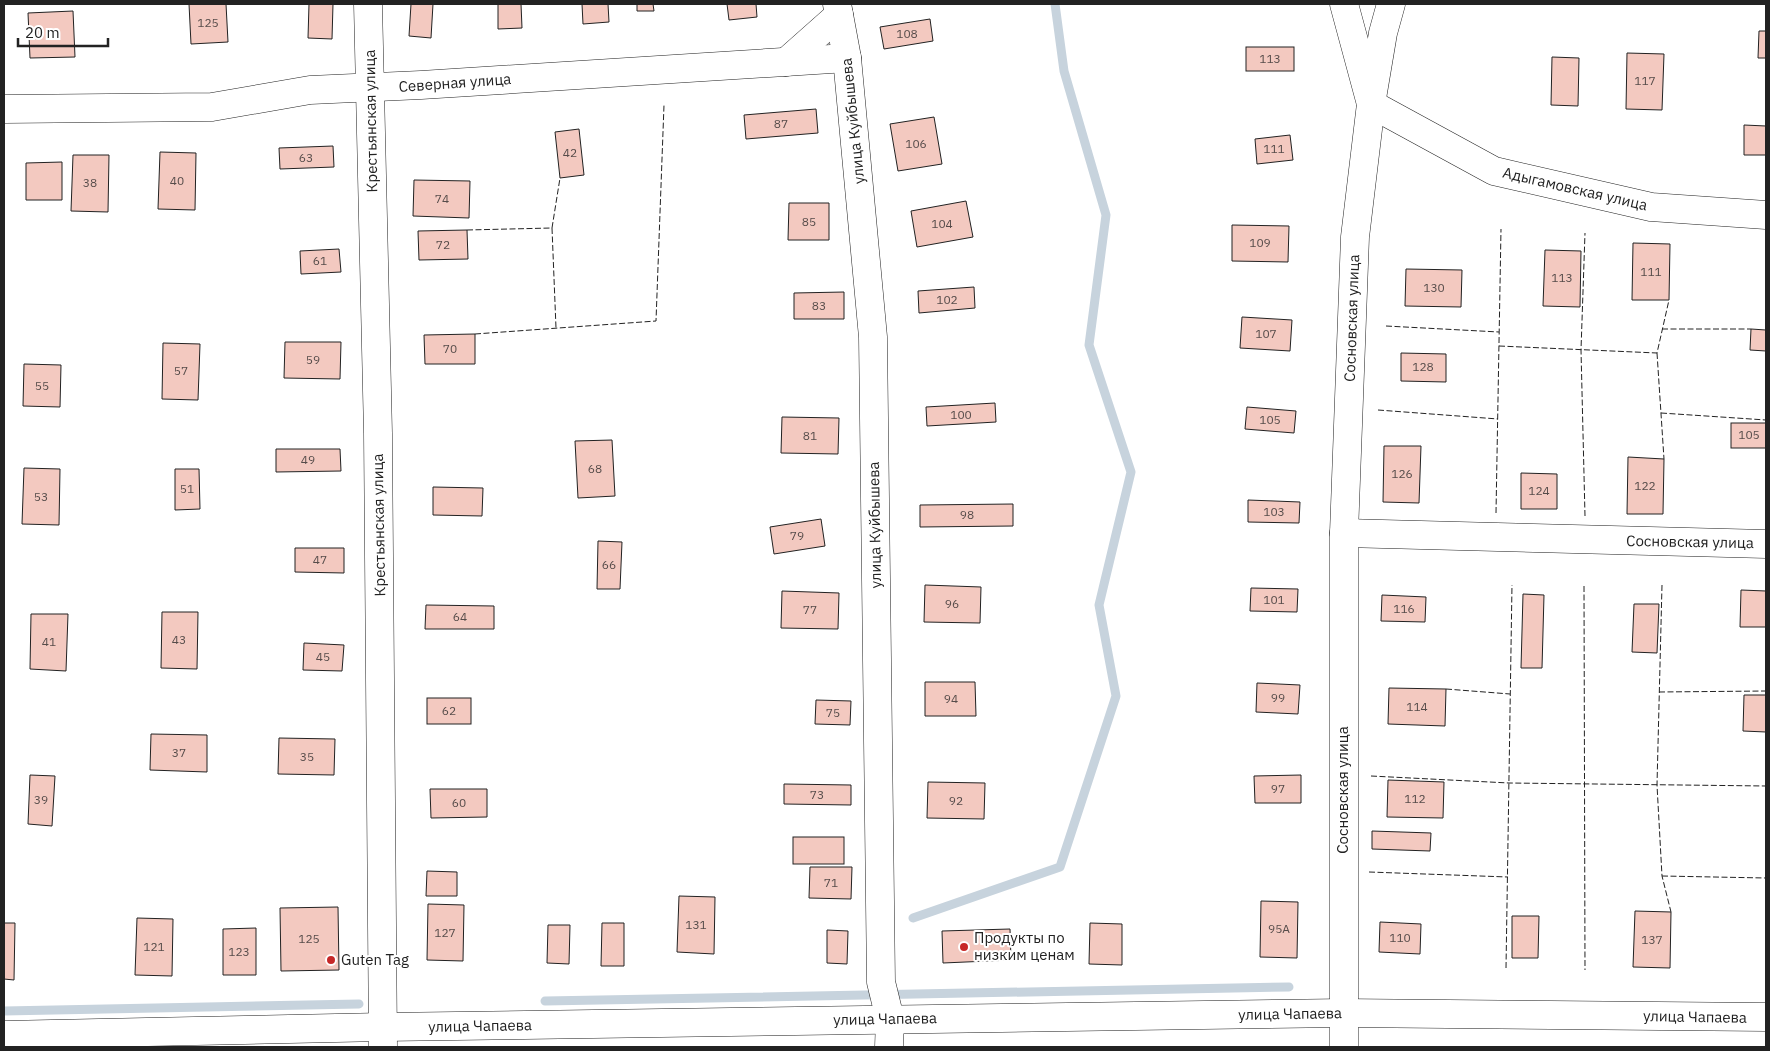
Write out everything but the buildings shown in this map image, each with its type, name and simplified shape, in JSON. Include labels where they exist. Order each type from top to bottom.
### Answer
[{"type":"street","name":"Крестьянская улица","points":[[368,4],[377,423],[383,1037]]},
{"type":"street","name":"Сосновская улица","points":[[1344,4],[1371,104]]},
{"type":"street","name":"Сосновская улица","points":[[1344,1047],[1344,533],[1355,237],[1371,104],[1383,32],[1391,4]]},
{"type":"street","name":"улица Куйбышева","points":[[838,9],[847,58],[873,337],[881,982],[890,1019],[890,1047]]},
{"type":"street","points":[[786,62],[838,9]]},
{"type":"street","name":"Северная улица","points":[[4,109],[212,107],[310,90],[370,88],[847,58]]},
{"type":"street","name":"Адыгамовская улица","points":[[1371,104],[1494,171],[1651,207],[1766,215]]},
{"type":"street","name":"Сосновская улица","points":[[1344,533],[1766,544]]},
{"type":"street","name":"улица Чапаева","points":[[4,1035],[383,1037],[890,1019],[1343,1012],[1766,1017]]},
{"type":"waterway","points":[[913,918],[1060,867],[1116,696],[1099,605],[1131,472],[1089,345],[1106,215],[1064,71],[1055,4]]},
{"type":"waterway","points":[[545,1001],[1289,987]]},
{"type":"waterway","points":[[4,1011],[359,1004]]},
{"type":"fence","points":[[475,334],[656,321],[664,105]]},
{"type":"fence","points":[[467,230],[552,228],[560,178]]},
{"type":"fence","points":[[552,228],[556,328]]},
{"type":"fence","points":[[1496,513],[1501,229]]},
{"type":"fence","points":[[1585,233],[1581,350],[1585,516]]},
{"type":"fence","points":[[1499,346],[1657,353],[1669,300]]},
{"type":"fence","points":[[1386,326],[1499,332]]},
{"type":"fence","points":[[1662,329],[1751,329]]},
{"type":"fence","points":[[1657,353],[1664,459]]},
{"type":"fence","points":[[1378,410],[1498,419]]},
{"type":"fence","points":[[1661,413],[1766,420]]},
{"type":"fence","points":[[1506,968],[1512,585]]},
{"type":"fence","points":[[1662,585],[1657,785],[1662,876],[1671,912]]},
{"type":"fence","points":[[1584,586],[1585,970]]},
{"type":"fence","points":[[1446,689],[1510,694]]},
{"type":"fence","points":[[1659,692],[1766,691]]},
{"type":"fence","points":[[1371,776],[1509,783],[1766,786]]},
{"type":"fence","points":[[1369,872],[1508,877]]},
{"type":"fence","points":[[1662,876],[1766,878]]},
{"type":"place","name":"Продукты по низким ценам","points":[[964,947]]},
{"type":"place","name":"Guten Tag","points":[[331,960]]}]
